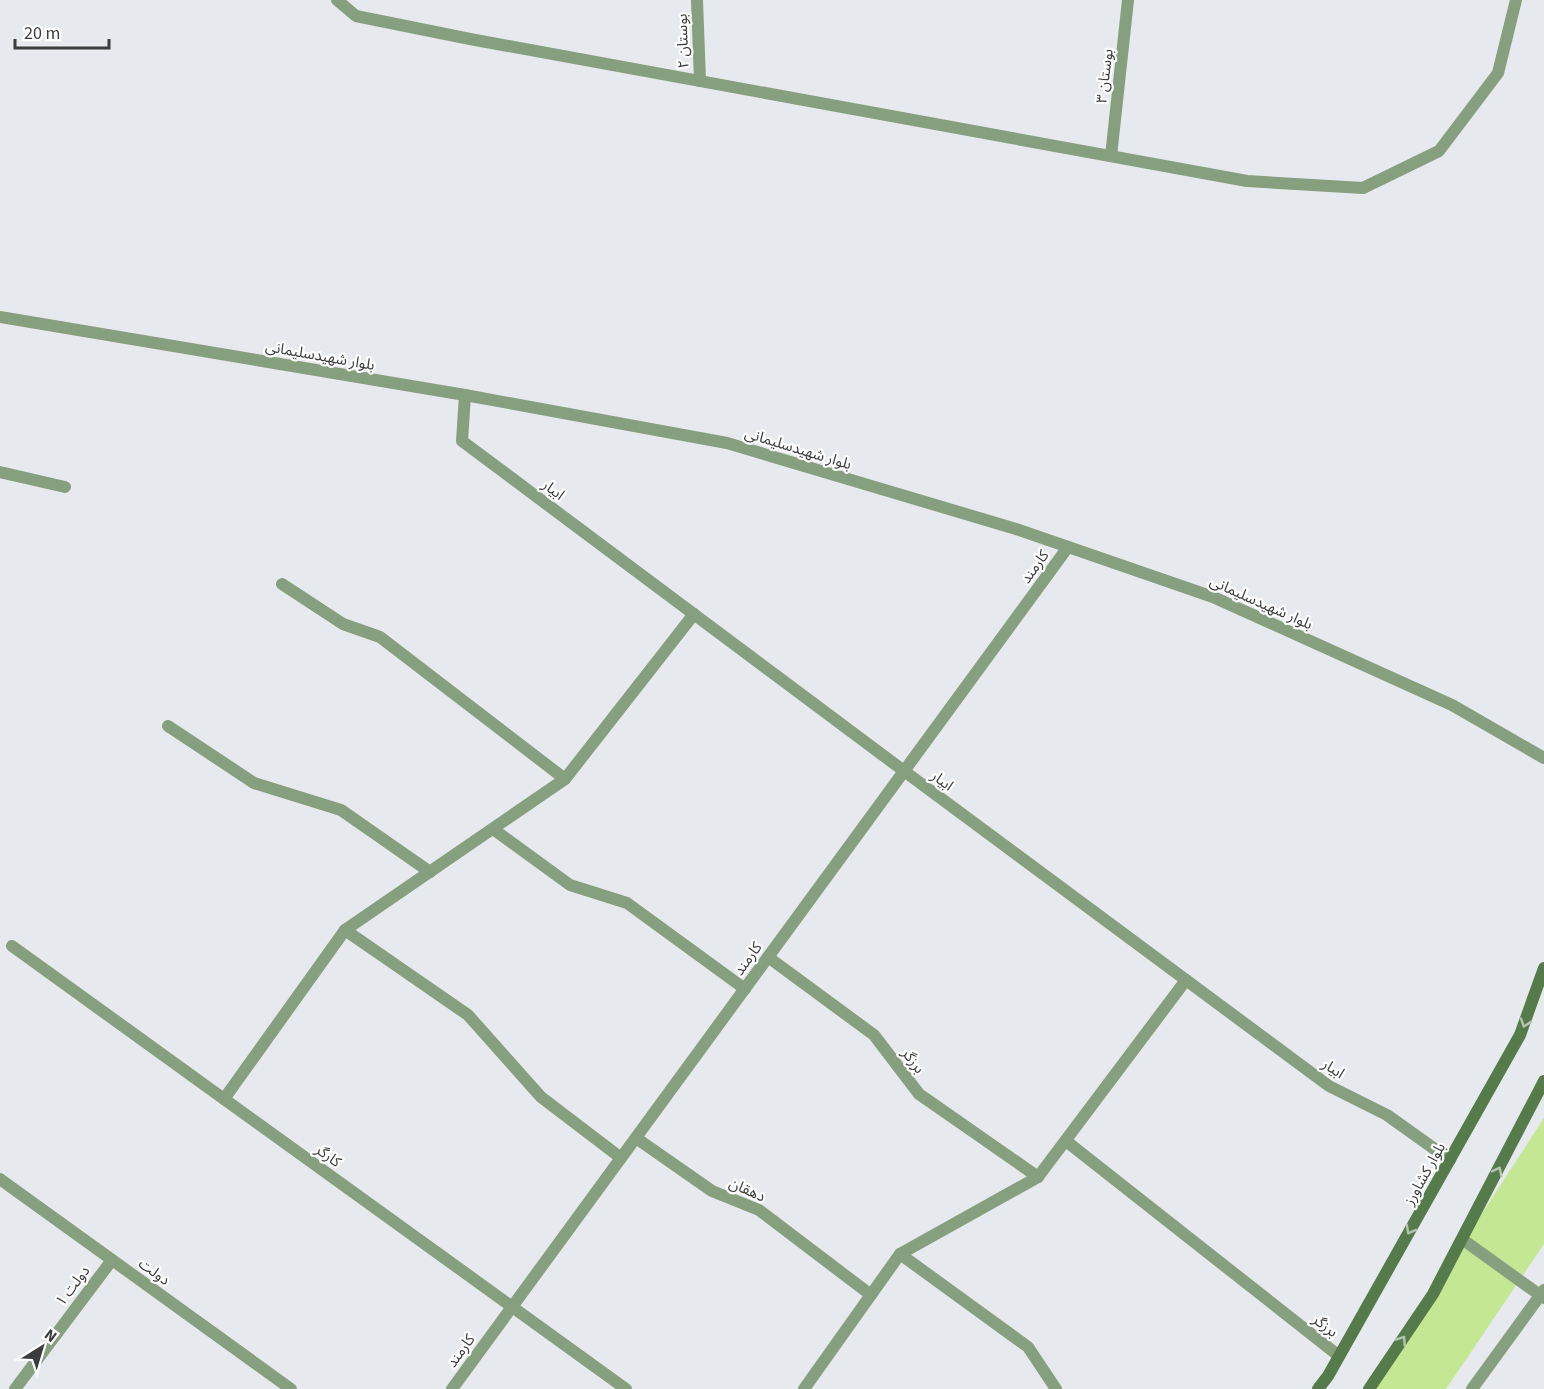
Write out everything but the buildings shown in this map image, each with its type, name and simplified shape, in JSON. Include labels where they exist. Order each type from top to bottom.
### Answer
[{"type":"main road","name":"بلوار کشاورز","points":[[1318,1389],[1328,1376],[1520,1035],[1544,968]]},
{"type":"main road","points":[[1369,1389],[1433,1294],[1544,1081]]},
{"type":"street","points":[[337,0],[356,16],[470,39],[1247,181],[1363,188],[1439,151],[1498,73],[1516,0]]},
{"type":"street","name":"بوستان ۲","points":[[697,0],[700,81]]},
{"type":"street","name":"بوستان ۳","points":[[1111,156],[1128,0]]},
{"type":"street","name":"بلوار شهیدسلیمانی","points":[[0,317],[465,395],[727,443],[1016,529],[1213,597],[1452,705],[1544,758]]},
{"type":"street","name":"ابیار","points":[[465,395],[462,441],[1329,1086],[1388,1115],[1450,1160]]},
{"type":"street","points":[[0,472],[65,487]]},
{"type":"street","name":"کارمند","points":[[452,1389],[1068,547]]},
{"type":"street","points":[[282,584],[344,624],[380,637],[565,779]]},
{"type":"street","points":[[224,1099],[345,930],[565,779],[694,614]]},
{"type":"street","points":[[168,726],[254,783],[341,810],[430,872]]},
{"type":"street","points":[[493,829],[570,885],[627,903],[745,989]]},
{"type":"street","points":[[345,930],[468,1015],[541,1097],[621,1158]]},
{"type":"street","name":"کارگر","points":[[12,946],[626,1389]]},
{"type":"street","name":"برزگر","points":[[768,957],[874,1035],[919,1094],[1038,1178]]},
{"type":"street","points":[[804,1389],[900,1254],[1038,1178],[1186,980]]},
{"type":"street","name":"دهقان","points":[[636,1138],[712,1191],[759,1210],[871,1295]]},
{"type":"street","name":"برزگر","points":[[1066,1141],[1339,1356]]},
{"type":"street","name":"دولت","points":[[0,1179],[291,1389]]},
{"type":"street","points":[[1462,1239],[1543,1294],[1472,1389]]},
{"type":"street","points":[[900,1254],[1028,1347],[1056,1389]]},
{"type":"street","name":"دولت ۱","points":[[15,1389],[112,1260]]},
{"type":"green space","points":[[1544,1118],[1544,1244],[1446,1389],[1368,1389]]}]
